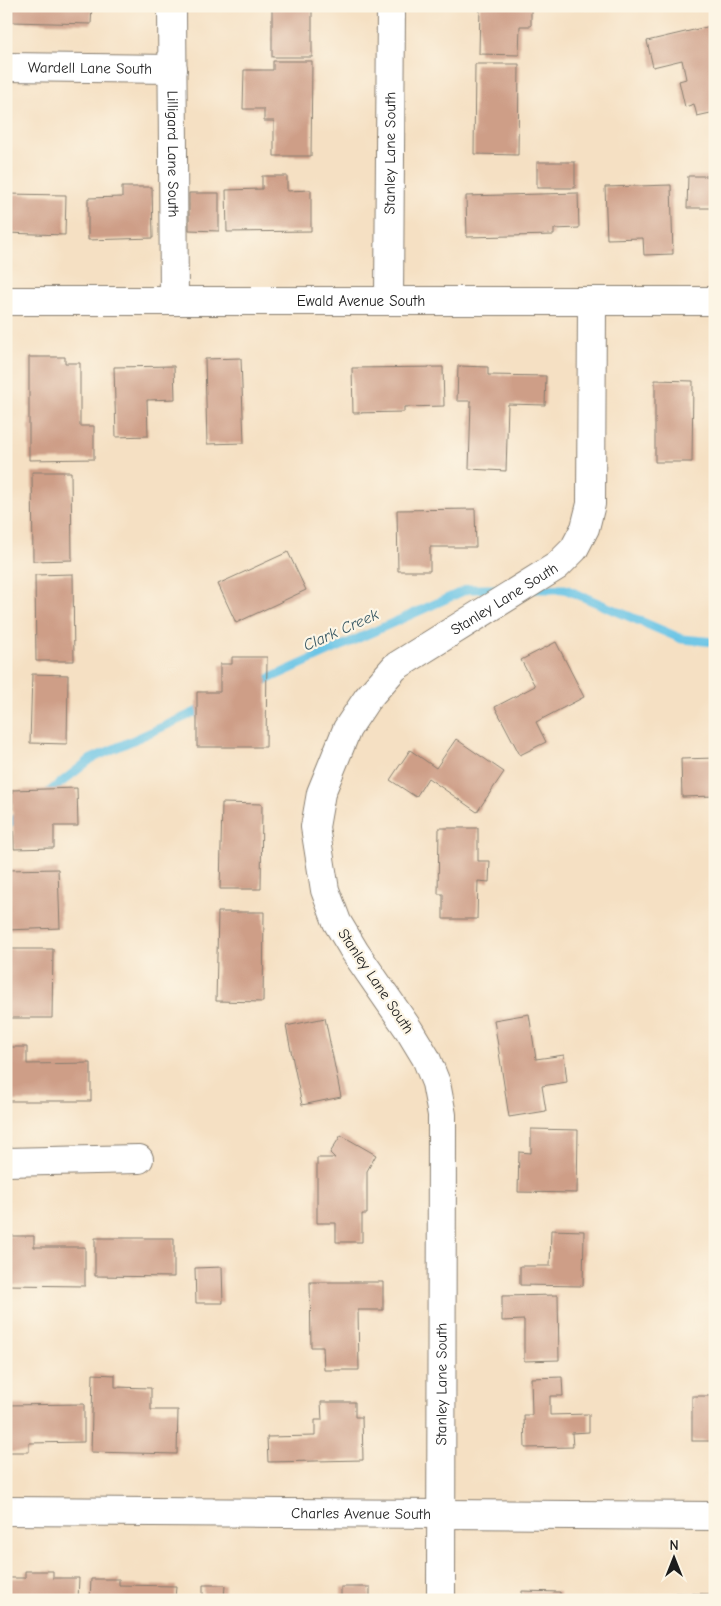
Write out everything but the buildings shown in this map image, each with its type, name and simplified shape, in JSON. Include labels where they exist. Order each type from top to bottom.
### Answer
[{"type":"street","name":"Lilligard Lane South","points":[[172,6],[174,301]]},
{"type":"street","name":"Stanley Lane South","points":[[390,301],[391,6]]},
{"type":"street","name":"Wardell Lane South","points":[[6,68],[173,69]]},
{"type":"street","name":"Ewald Avenue South","points":[[6,301],[715,301]]},
{"type":"street","name":"Stanley Lane South","points":[[441,1600],[442,1115],[436,1083],[426,1058],[337,922],[324,890],[314,826],[321,793],[347,729],[368,699],[395,667],[528,586],[557,566],[574,549],[585,528],[591,504],[592,302]]},
{"type":"street","points":[[6,1162],[139,1159]]},
{"type":"street","name":"Charles Avenue South","points":[[6,1512],[715,1516]]},
{"type":"waterway","name":"Clark Creek","points":[[257,684],[468,589],[504,589]]},
{"type":"waterway","name":"Clark Creek","points":[[535,589],[565,589],[682,639],[715,642]]},
{"type":"waterway","name":"Clark Creek","points":[[44,796],[91,759],[207,707]]},
{"type":"waterway","name":"Clark Creek","points":[[6,825],[22,813]]}]
